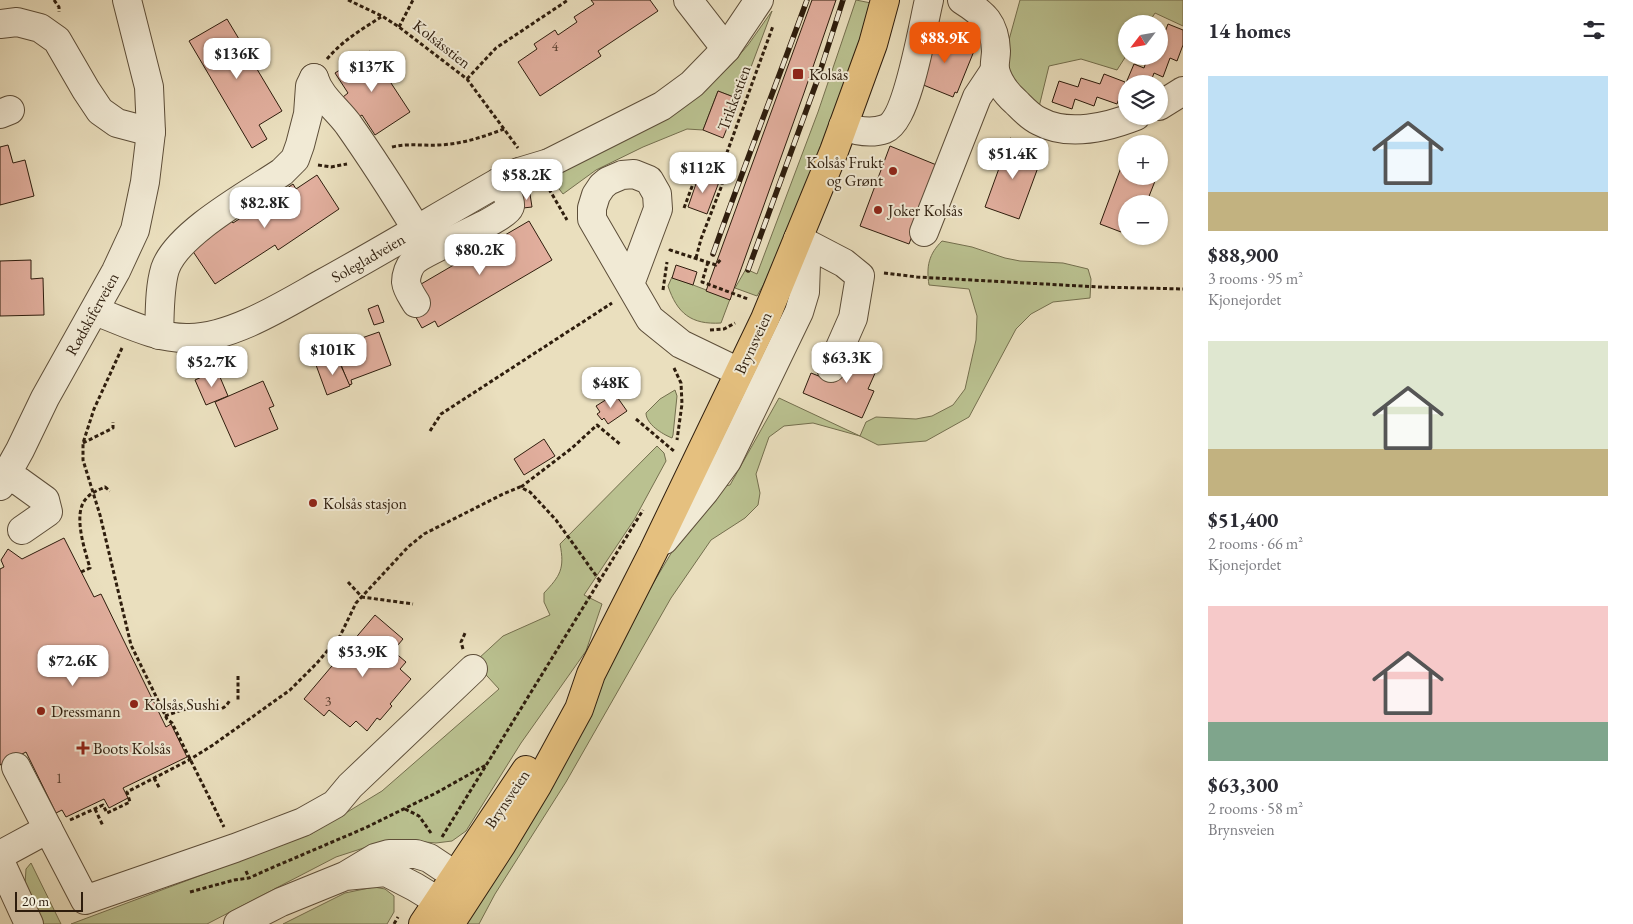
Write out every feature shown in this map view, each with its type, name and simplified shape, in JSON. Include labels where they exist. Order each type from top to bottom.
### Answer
[{"type":"main road","name":"Brynsveien","points":[[424,924],[444,913],[460,888],[523,775],[570,699],[591,674],[653,552],[765,319],[844,126],[873,44],[885,0]]},
{"type":"street","name":"Rødskiferveien","points":[[3,480],[45,398],[95,311],[135,230],[145,182],[151,132],[149,87],[127,0]]},
{"type":"street","points":[[688,0],[726,49]]},
{"type":"street","name":"Solegladveien","points":[[95,311],[159,334],[189,338],[216,335],[265,315],[417,230],[513,169],[549,163],[662,106],[692,84],[726,49],[759,0]]},
{"type":"street","points":[[844,126],[859,132],[886,129],[896,119],[910,86],[929,0]]},
{"type":"street","points":[[962,0],[988,19],[995,41],[995,70],[1007,93],[1026,112],[1040,122],[1067,129],[1110,125],[1118,122]]},
{"type":"street","points":[[0,24],[17,22],[40,28],[57,40],[100,111],[117,123],[151,132]]},
{"type":"street","points":[[924,232],[977,97],[995,70]]},
{"type":"street","points":[[314,78],[318,88],[345,120],[371,156],[417,230]]},
{"type":"street","points":[[159,334],[163,278],[172,256],[190,235],[282,172],[295,159],[308,114],[310,86],[314,78]]},
{"type":"street","points":[[1168,100],[1183,91]]},
{"type":"street","points":[[416,303],[407,288],[406,281],[407,274],[414,261],[507,212],[510,207],[513,169]]},
{"type":"street","points":[[621,294],[658,209],[657,194],[649,180],[634,174],[622,175],[602,186],[596,195],[592,208],[592,219],[621,294],[682,344],[739,372]]},
{"type":"street","points":[[798,239],[844,263],[860,276],[854,318],[831,368]]},
{"type":"street","points":[[653,552],[706,491],[727,461],[799,312],[805,292],[806,264],[798,239]]},
{"type":"street","points":[[3,480],[20,482],[45,500],[48,512],[22,530]]},
{"type":"street","points":[[16,766],[85,900],[304,822],[335,804],[350,786],[473,670]]},
{"type":"street","points":[[0,855],[47,827]]},
{"type":"street","points":[[238,924],[281,902],[344,876],[376,858],[389,854],[416,854],[429,858],[460,888]]},
{"type":"street","points":[[0,862],[29,924]]},
{"type":"street","points":[[344,876],[386,872],[415,887],[444,913]]},
{"type":"path","name":"Kolsåsstien","points":[[348,0],[382,16],[399,27],[467,79],[513,169]]},
{"type":"path","points":[[399,27],[413,0]]},
{"type":"path","points":[[467,79],[496,48],[563,1],[568,0]]},
{"type":"path","points":[[314,78],[318,69],[335,50],[361,29],[382,16]]},
{"type":"path","name":"Trikkestien","points":[[696,258],[701,239],[722,185],[725,158],[774,24]]},
{"type":"path","points":[[653,186],[692,167],[725,158]]},
{"type":"path","points":[[666,297],[662,291],[670,250],[716,265],[721,260]]},
{"type":"path","points":[[708,262],[702,282],[749,300],[747,305]]},
{"type":"path","points":[[860,276],[884,273],[917,277],[1090,287],[1183,289]]},
{"type":"path","points":[[430,431],[441,414],[621,294]]},
{"type":"path","points":[[704,328],[724,329],[736,322],[740,316]]},
{"type":"path","points":[[132,325],[94,409],[83,443],[83,460],[100,515],[131,645],[165,716],[172,723],[249,878]]},
{"type":"path","points":[[672,460],[676,452],[682,404],[681,383],[673,365]]},
{"type":"path","points":[[636,419],[676,452]]},
{"type":"path","points":[[83,443],[113,428],[113,422]]},
{"type":"path","points":[[47,827],[56,826],[103,805],[107,813],[130,802],[127,792],[189,760],[213,745],[290,690],[340,636],[356,603],[408,547],[424,534],[520,487],[572,448],[596,426],[621,445]]},
{"type":"path","points":[[82,572],[90,568],[79,526],[84,501],[92,493],[105,487],[110,491]]},
{"type":"path","points":[[520,487],[530,492],[556,520],[600,581]]},
{"type":"path","points":[[441,839],[646,506]]},
{"type":"path","points":[[348,582],[362,597],[413,604]]},
{"type":"path","points":[[238,676],[238,702]]},
{"type":"path","points":[[165,716],[189,708],[219,710],[224,708],[230,700]]},
{"type":"path","points":[[154,778],[160,789]]},
{"type":"path","points":[[95,809],[103,826]]},
{"type":"path","points":[[404,809],[419,816],[433,837]]},
{"type":"green space","points":[[856,0],[871,3],[841,95],[784,241],[772,269],[757,296],[735,288],[746,269],[757,274],[818,112]]},
{"type":"green space","points":[[1020,0],[1183,0],[1183,26],[1168,19],[1168,15],[1155,13],[1154,15],[1118,15],[1118,65],[1120,65],[1117,70],[1081,59],[1049,66],[1039,107],[999,76]]},
{"type":"green space","points":[[772,11],[739,99],[718,91],[703,130],[687,129],[643,147],[596,170],[563,194],[546,172],[694,98],[729,67],[748,45]]},
{"type":"green space","points":[[942,241],[972,247],[1020,261],[1063,263],[1088,269],[1091,279],[1090,298],[1053,302],[1031,314],[1016,329],[969,417],[926,441],[878,445],[860,436],[866,422],[876,417],[916,419],[932,416],[953,405],[965,389],[976,340],[977,316],[969,289],[929,285],[928,272],[931,256]]},
{"type":"green space","points":[[672,277],[730,299],[721,323],[701,322],[693,319],[681,310],[668,286]]},
{"type":"green space","points":[[675,390],[677,396],[672,438],[652,425],[646,413],[660,399]]},
{"type":"green space","points":[[779,398],[860,436],[813,423],[784,426],[769,437],[756,474],[760,493],[758,505],[745,518],[711,540],[671,598],[566,782],[495,894],[479,924],[460,924],[577,729],[645,597],[679,540],[725,486],[730,485]]},
{"type":"green space","points":[[657,446],[664,453],[666,461],[634,520],[584,595],[602,604],[586,651],[521,743],[466,831],[452,841],[436,843],[414,841],[382,842],[336,857],[207,924],[71,924],[311,834],[382,791],[499,689],[477,665],[478,659],[503,636],[550,615],[544,602],[544,593],[560,572],[562,560],[560,544]]},
{"type":"green space","points":[[31,863],[61,924],[42,924],[25,884],[26,869]]},
{"type":"green space","points":[[374,887],[385,889],[394,896],[394,912],[387,924],[283,924],[345,893]]},
{"type":"building","points":[[591,0],[650,0],[658,11],[598,51],[601,56],[540,96],[518,62],[537,49],[534,44],[555,30],[558,35],[577,22],[574,17],[594,4]]},
{"type":"building","points":[[812,0],[836,0],[730,300],[706,291]]},
{"type":"building","points":[[227,19],[282,111],[259,125],[267,139],[252,148],[189,41]]},
{"type":"building","points":[[1168,24],[1183,30],[1183,45],[1177,61],[1170,58],[1168,63]]},
{"type":"building","points":[[935,31],[973,46],[971,50],[974,51],[957,93],[955,92],[953,97],[916,82]]},
{"type":"building","points":[[370,51],[410,112],[375,135],[362,115],[357,118],[343,97],[348,93],[335,73]]},
{"type":"building","points":[[1134,65],[1144,68],[1145,65],[1167,65],[1164,75],[1154,73],[1153,75],[1129,75]]},
{"type":"building","points":[[1104,74],[1118,79],[1117,104],[1097,97],[1094,106],[1075,99],[1072,109],[1052,102],[1059,81],[1078,87],[1081,78],[1100,84]]},
{"type":"building","points":[[718,91],[739,99],[723,138],[703,130]]},
{"type":"building","points":[[1010,138],[1032,146],[1027,157],[1040,162],[1019,219],[985,207]]},
{"type":"building","points":[[8,145],[13,163],[25,160],[34,196],[0,205],[0,147]]},
{"type":"building","points":[[890,146],[939,166],[909,244],[860,226]]},
{"type":"building","points":[[317,175],[339,209],[278,250],[275,245],[215,284],[192,250],[211,237],[209,232],[229,218],[233,223],[253,210],[256,215],[276,202],[273,198],[293,184],[296,189]]},
{"type":"building","points":[[699,175],[719,182],[707,214],[688,207]]},
{"type":"building","points":[[1118,176],[1118,185],[1153,185],[1150,195],[1118,195],[1118,231],[1100,224]]},
{"type":"building","points":[[530,194],[532,207],[523,208],[521,195]]},
{"type":"building","points":[[529,221],[552,260],[438,327],[435,321],[422,328],[413,312],[416,287]]},
{"type":"building","points":[[31,260],[31,279],[43,278],[44,315],[0,316],[0,261]]},
{"type":"building","points":[[676,265],[697,272],[693,285],[672,278]]},
{"type":"building","points":[[378,305],[384,322],[374,325],[368,309]]},
{"type":"building","points":[[379,332],[391,365],[351,380],[352,384],[349,385],[332,342],[354,335],[356,340]]},
{"type":"building","points":[[862,346],[872,351],[869,357],[880,362],[868,389],[874,391],[862,418],[803,393],[811,373],[834,382],[849,348],[859,353]]},
{"type":"building","points":[[337,357],[350,386],[327,395],[316,365]]},
{"type":"building","points":[[217,370],[228,396],[206,405],[195,380]]},
{"type":"building","points":[[263,381],[274,406],[269,408],[278,429],[235,447],[215,402]]},
{"type":"building","points":[[615,394],[627,411],[608,424],[604,418],[602,420],[597,414],[600,412],[596,406]]},
{"type":"building","points":[[544,439],[555,456],[524,475],[514,459]]},
{"type":"building","points":[[64,538],[94,597],[101,594],[166,727],[171,724],[187,757],[123,788],[128,798],[109,808],[104,799],[66,817],[62,810],[56,813],[26,752],[0,765],[0,569],[4,567],[1,560],[8,549],[22,559]]},
{"type":"building","points":[[375,615],[403,639],[393,651],[406,662],[400,669],[411,679],[390,704],[392,706],[380,720],[377,718],[367,731],[356,721],[350,727],[329,710],[324,716],[304,699]]},
{"type":"railway","points":[[713,254],[807,0]]},
{"type":"railway","points":[[748,270],[817,81],[843,0]]},
{"type":"place","name":"Kolsås","points":[[798,74]]},
{"type":"place","name":"Kolsås Frukt og Grønt","points":[[893,171]]},
{"type":"place","name":"Joker Kolsås","points":[[878,210]]},
{"type":"place","name":"Kolsås stasjon","points":[[313,503]]},
{"type":"place","name":"Kolsås Sushi","points":[[134,704]]},
{"type":"place","name":"Dressmann","points":[[41,711]]},
{"type":"place","name":"Boots Kolsås","points":[[83,748]]}]
